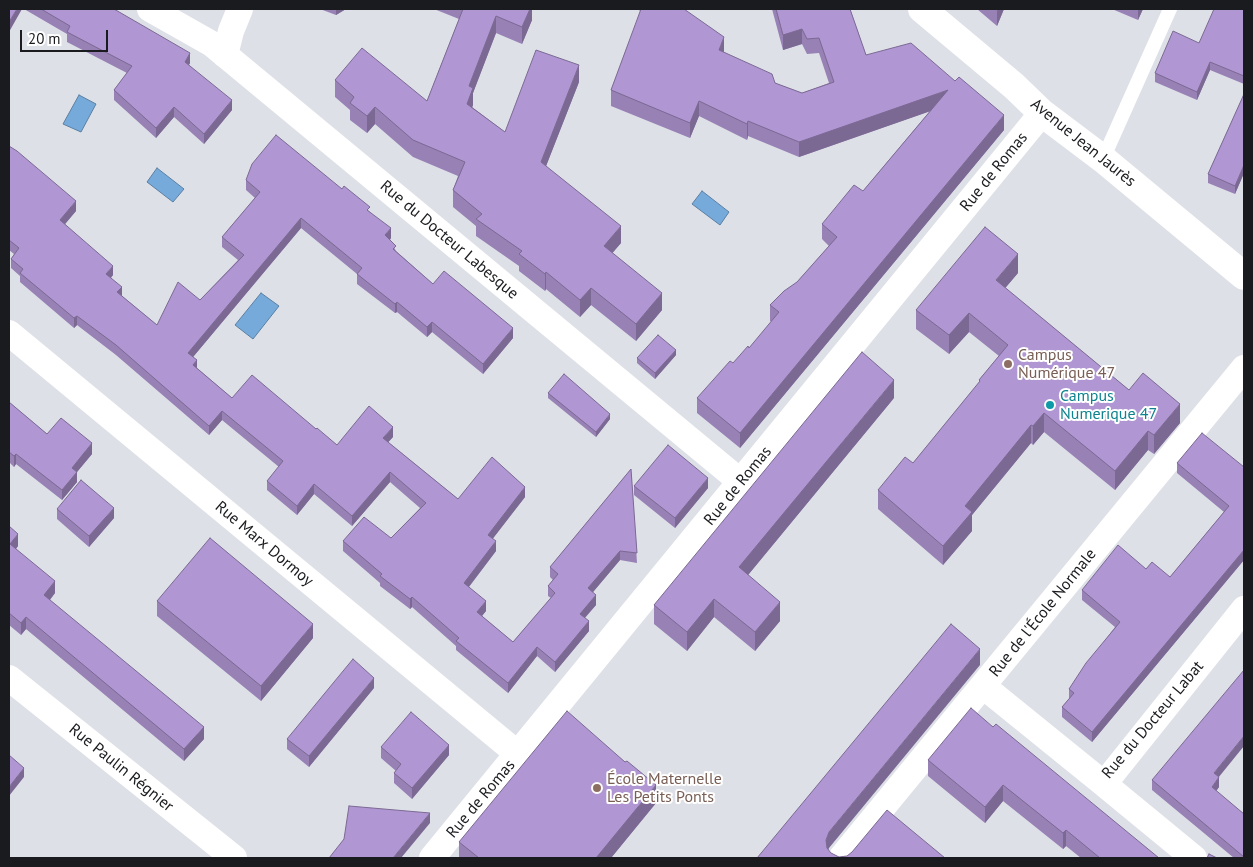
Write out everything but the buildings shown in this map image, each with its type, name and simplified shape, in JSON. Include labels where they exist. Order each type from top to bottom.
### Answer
[{"type":"main road","name":"Avenue Jean Jaurès","points":[[922,9],[1042,112],[1103,158],[1244,276]]},
{"type":"street","name":"Rue du Docteur Labesque","points":[[150,9],[212,44],[741,482]]},
{"type":"street","points":[[225,55],[231,31],[240,9]]},
{"type":"street","name":"Rue de Romas","points":[[432,858],[1042,112]]},
{"type":"street","name":"Rue Marx Dormoy","points":[[9,333],[518,754]]},
{"type":"street","name":"Rue de l'École Normale","points":[[841,858],[1244,368]]},
{"type":"street","name":"Rue du Docteur Labat","points":[[983,686],[1104,784],[1244,609]]},
{"type":"street","name":"Rue Paulin Régnier","points":[[9,678],[234,858]]},
{"type":"street","points":[[1104,784],[1194,858]]},
{"type":"lane","points":[[1103,158],[1170,9]]},
{"type":"water","points":[[79,95],[96,104],[81,132],[63,124]]},
{"type":"water","points":[[157,168],[184,189],[173,202],[147,182]]},
{"type":"water","points":[[702,191],[729,212],[720,225],[692,204]]},
{"type":"water","points":[[261,293],[279,306],[253,339],[235,325]]},
{"type":"place","name":"Campus Numérique 47","points":[[1008,364]]},
{"type":"place","name":"Campus Numerique 47","points":[[1050,405]]},
{"type":"place","name":"École Maternelle Les Petits Ponts","points":[[597,788]]}]
